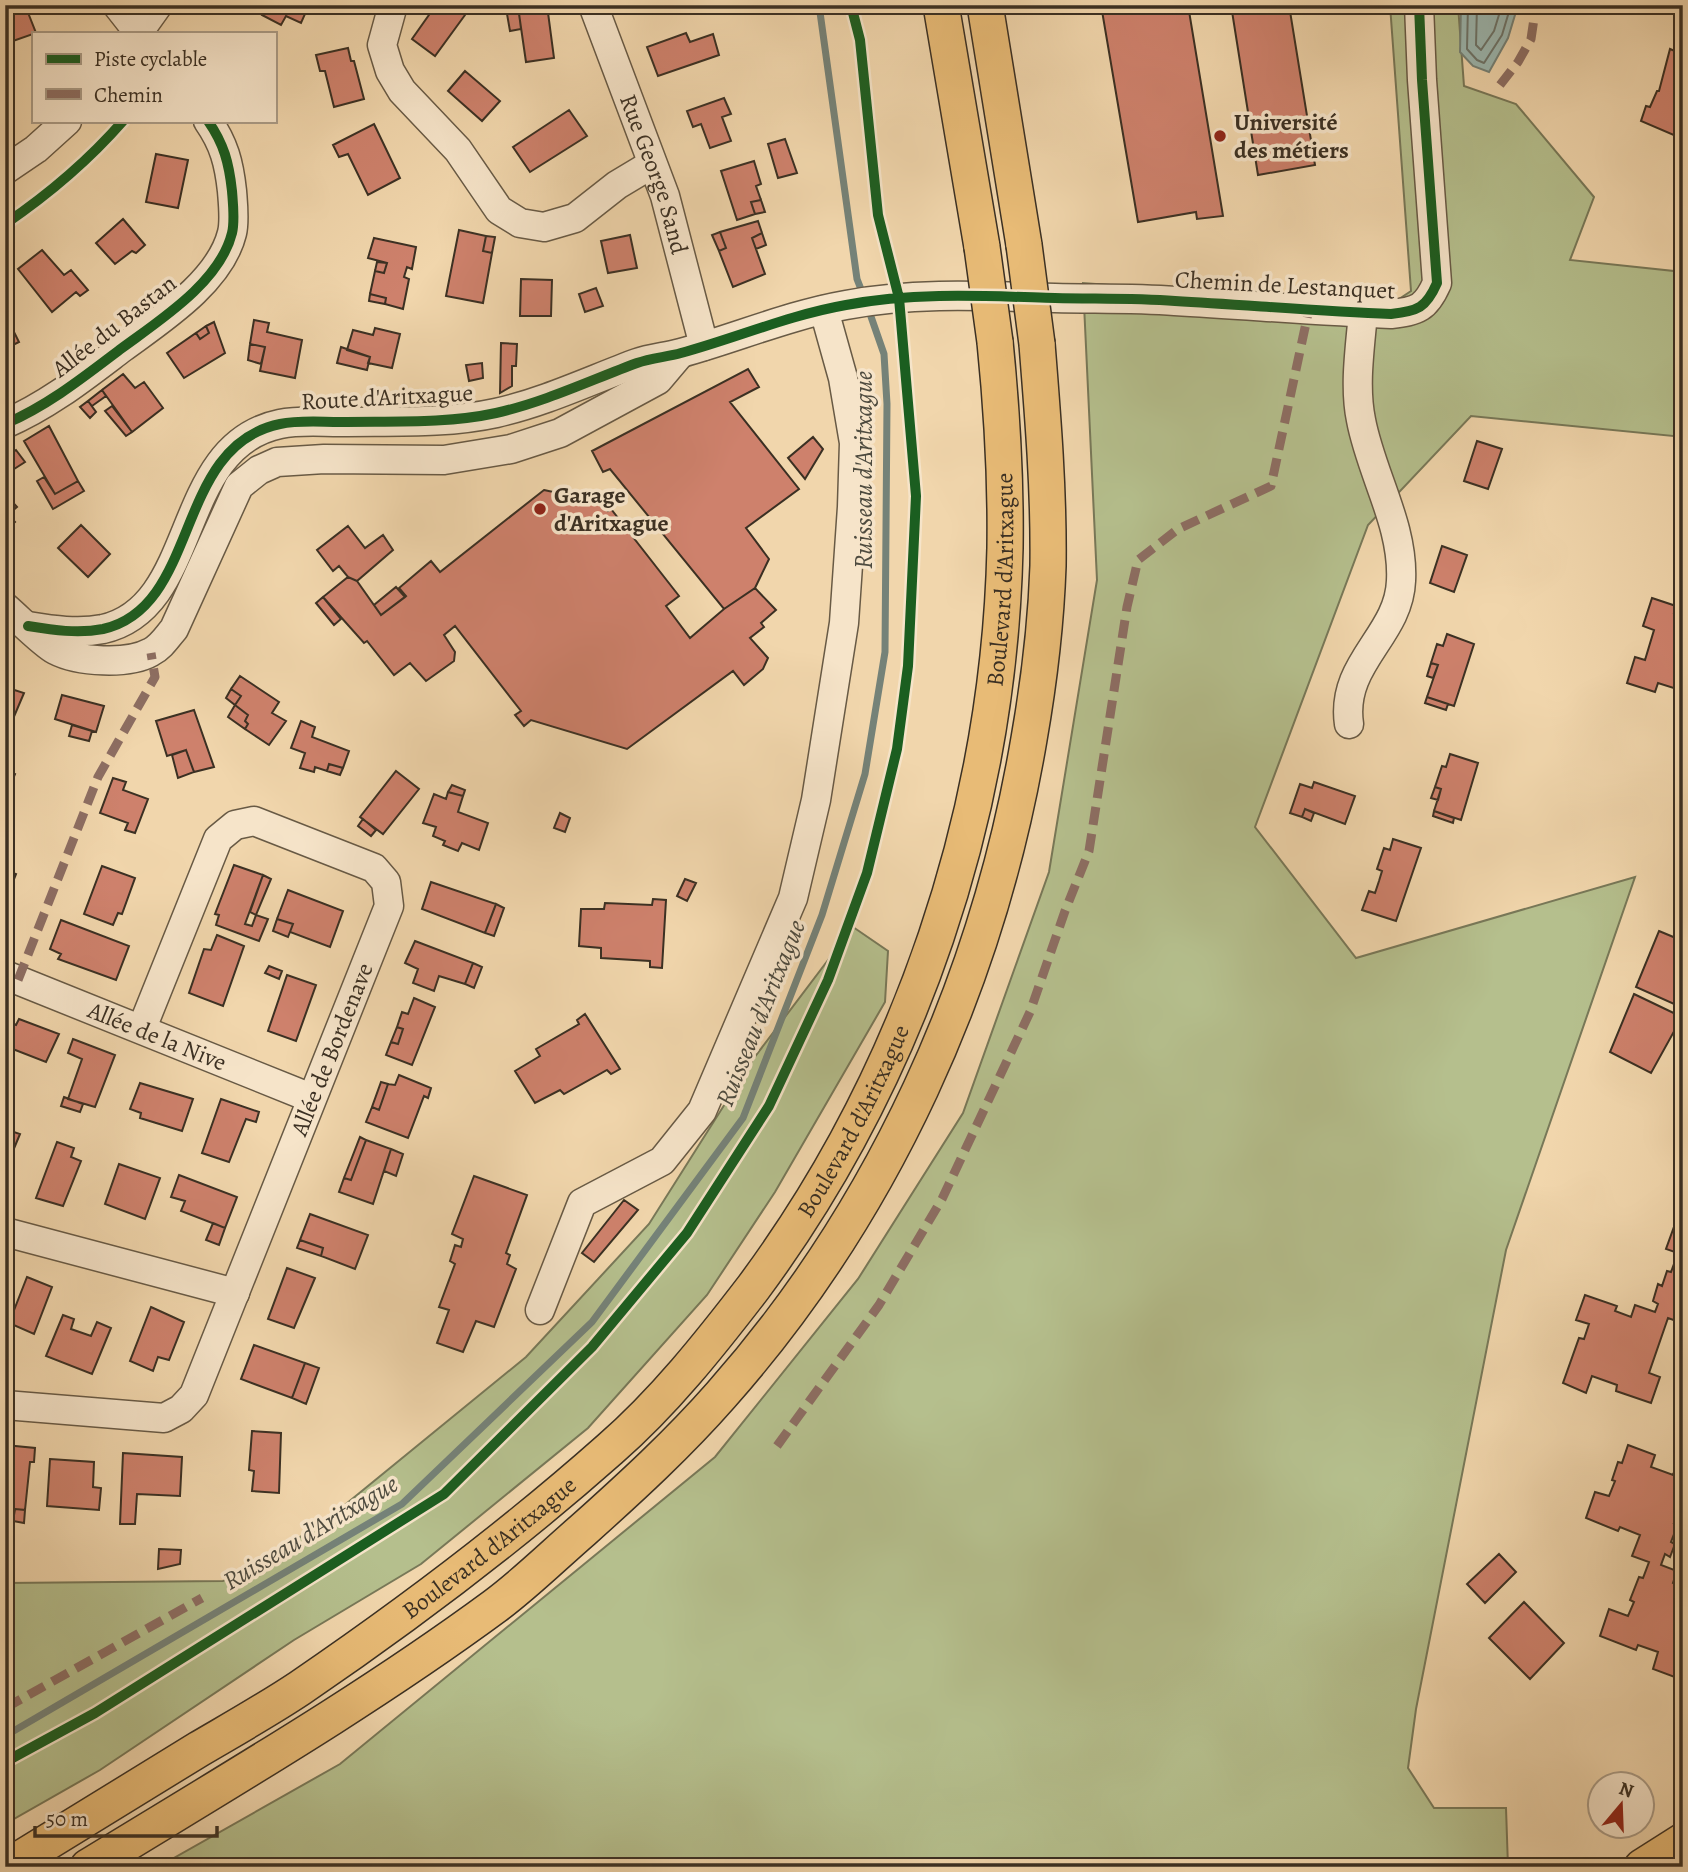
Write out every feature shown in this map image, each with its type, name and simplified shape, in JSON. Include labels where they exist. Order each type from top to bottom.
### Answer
[{"type":"main road","name":"Boulevard d'Aritxague","points":[[7,1867],[298,1689],[459,1573],[612,1447],[645,1416],[731,1316],[796,1226],[825,1180],[864,1108],[923,978],[955,880],[971,817],[994,691],[1005,553],[1004,458],[995,342],[982,247],[941,5]]},
{"type":"main road","name":"Boulevard d'Aritxague","points":[[88,1867],[326,1721],[498,1604],[652,1469],[754,1356],[838,1240],[886,1158],[927,1076],[948,1028],[995,895],[1015,813],[1034,708],[1048,566],[1045,447],[1037,344],[1024,244],[985,5]]},
{"type":"main road","points":[[1642,1867],[1683,1841]]},
{"type":"street","points":[[117,5],[138,32]]},
{"type":"street","points":[[140,32],[158,5]]},
{"type":"street","points":[[393,5],[382,45],[390,71],[402,90],[458,150],[499,210],[520,223],[544,227],[575,218],[617,185],[652,164]]},
{"type":"street","name":"Rue George Sand","points":[[593,5],[664,197],[692,350]]},
{"type":"street","name":"Chemin de Lestanquet","points":[[868,302],[962,295],[1157,300],[1363,313],[1410,312],[1429,301],[1437,283],[1419,5]]},
{"type":"street","points":[[5,170],[36,149],[66,122]]},
{"type":"street","name":"Allée du Bastan","points":[[5,424],[58,396],[182,303],[222,256],[232,233],[230,169],[220,139],[209,122]]},
{"type":"street","name":"Route d'Aritxague","points":[[28,626],[72,632],[103,629],[122,622],[137,612],[152,596],[167,572],[210,476],[225,455],[258,430],[283,423],[429,420],[495,413],[541,400],[643,361],[692,350],[824,310],[868,302]]},
{"type":"street","points":[[540,1310],[582,1203],[662,1161],[702,1111],[793,898],[816,800],[844,623],[852,507],[853,443],[844,378],[824,310]]},
{"type":"street","points":[[1349,724],[1346,705],[1352,682],[1396,608],[1401,583],[1400,556],[1394,530],[1360,420],[1358,391],[1363,313]]},
{"type":"street","points":[[5,607],[54,650],[89,660],[114,660],[151,653],[174,629],[239,486],[259,470],[277,462],[324,459],[444,460],[511,449],[560,433],[658,380],[692,350]]},
{"type":"street","name":"Allée de Bordenave","points":[[5,1405],[164,1418],[181,1409],[194,1395],[389,906],[386,882],[374,868],[254,821],[235,825],[218,839],[142,1028]]},
{"type":"street","name":"Allée de la Nive","points":[[5,975],[311,1098]]},
{"type":"street","points":[[5,1231],[235,1293]]},
{"type":"green space","points":[[1390,5],[1458,5],[1464,86],[1516,104],[1594,197],[1570,260],[1683,272],[1683,437],[1471,416],[1368,525],[1255,827],[1356,958],[1635,877],[1506,1250],[1416,1709],[1408,1768],[1434,1808],[1506,1808],[1508,1867],[158,1867],[340,1764],[715,1457],[858,1279],[963,1113],[1049,872],[1097,580],[1083,283],[1390,305],[1411,291]]},
{"type":"green space","points":[[853,927],[888,951],[885,1002],[775,1192],[707,1295],[588,1428],[421,1564],[294,1640],[100,1770],[5,1824],[5,1583],[223,1581],[319,1526],[526,1357],[649,1224],[754,1058]]},
{"type":"water","points":[[1461,5],[1518,5],[1508,38],[1489,72],[1473,66],[1460,52]]},
{"type":"building","points":[[25,5],[36,32],[13,41],[7,27],[5,28],[5,6]]},
{"type":"building","points":[[267,5],[309,5],[301,23],[286,16],[281,25],[262,15]]},
{"type":"building","points":[[436,5],[453,5],[465,15],[435,56],[412,39]]},
{"type":"building","points":[[547,5],[554,58],[526,62],[518,7]]},
{"type":"building","points":[[1101,5],[1188,5],[1223,216],[1197,219],[1196,212],[1138,222]]},
{"type":"building","points":[[1231,5],[1289,5],[1315,165],[1258,175]]},
{"type":"building","points":[[519,13],[521,29],[510,31],[507,14]]},
{"type":"building","points":[[7,27],[13,41],[5,45],[5,28]]},
{"type":"building","points":[[686,33],[690,42],[713,34],[719,55],[658,76],[647,47]]},
{"type":"building","points":[[1683,38],[1683,139],[1641,121],[1646,106],[1650,107],[1659,91],[1670,49],[1677,52]]},
{"type":"building","points":[[348,48],[364,99],[334,107],[325,71],[320,71],[316,55]]},
{"type":"building","points":[[465,71],[500,101],[482,121],[448,91]]},
{"type":"building","points":[[724,98],[731,114],[722,117],[731,141],[710,148],[701,124],[693,127],[687,111]]},
{"type":"building","points":[[569,110],[587,136],[530,172],[513,147]]},
{"type":"building","points":[[374,124],[400,178],[368,195],[348,154],[339,157],[333,145]]},
{"type":"building","points":[[785,139],[797,173],[778,178],[768,144]]},
{"type":"building","points":[[156,154],[188,160],[178,208],[146,202]]},
{"type":"building","points":[[754,161],[761,184],[756,186],[761,200],[751,202],[755,214],[737,220],[721,171]]},
{"type":"building","points":[[761,200],[765,212],[755,214],[751,202]]},
{"type":"building","points":[[123,219],[145,245],[115,264],[96,243]]},
{"type":"building","points":[[758,221],[762,233],[752,238],[765,274],[733,287],[719,251],[726,248],[720,232]]},
{"type":"building","points":[[459,230],[486,236],[483,251],[492,253],[483,303],[446,296]]},
{"type":"building","points":[[720,232],[726,248],[719,251],[712,235]]},
{"type":"building","points":[[762,233],[766,245],[756,249],[752,238]]},
{"type":"building","points":[[630,235],[637,268],[608,273],[601,241]]},
{"type":"building","points":[[486,236],[495,237],[492,253],[483,251]]},
{"type":"building","points":[[374,238],[416,247],[412,269],[407,267],[404,277],[409,279],[403,309],[385,304],[386,298],[370,294],[375,271],[384,273],[387,263],[368,258]]},
{"type":"building","points":[[42,250],[64,275],[71,270],[88,290],[80,296],[76,292],[52,312],[18,269]]},
{"type":"building","points":[[377,262],[387,263],[384,273],[375,271]]},
{"type":"building","points":[[521,279],[552,280],[551,316],[520,316]]},
{"type":"building","points":[[596,288],[603,306],[585,312],[579,294]]},
{"type":"building","points":[[370,294],[386,298],[385,304],[369,301]]},
{"type":"building","points":[[5,314],[19,342],[5,349]]},
{"type":"building","points":[[254,320],[269,323],[267,332],[302,340],[295,378],[260,371],[265,347],[250,344]]},
{"type":"building","points":[[214,322],[225,353],[184,378],[167,353],[196,333],[200,339],[209,333],[206,326]]},
{"type":"building","points":[[206,326],[209,333],[200,339],[196,333]]},
{"type":"building","points":[[375,328],[400,334],[392,368],[368,363],[370,357],[347,350],[353,330],[373,335]]},
{"type":"building","points":[[501,343],[517,344],[516,366],[512,366],[512,386],[500,393]]},
{"type":"building","points":[[250,344],[265,347],[261,364],[248,360]]},
{"type":"building","points":[[341,347],[370,357],[367,370],[337,363]]},
{"type":"building","points":[[482,363],[483,378],[469,381],[466,365]]},
{"type":"building","points":[[748,369],[759,387],[730,402],[799,489],[746,528],[769,559],[755,588],[724,609],[610,469],[603,472],[592,451]]},
{"type":"building","points":[[123,374],[135,388],[144,382],[163,408],[132,432],[102,390]]},
{"type":"building","points":[[102,390],[106,396],[92,406],[88,401]]},
{"type":"building","points":[[88,401],[96,412],[90,418],[80,407]]},
{"type":"building","points":[[112,406],[132,432],[126,436],[105,411]]},
{"type":"building","points":[[49,426],[78,481],[55,494],[24,441]]},
{"type":"building","points":[[813,437],[823,449],[805,479],[788,458]]},
{"type":"building","points":[[1477,441],[1502,449],[1488,489],[1464,481]]},
{"type":"building","points":[[16,450],[25,462],[11,471],[5,463],[5,456]]},
{"type":"building","points":[[44,477],[55,494],[78,481],[84,491],[53,509],[37,481]]},
{"type":"building","points":[[544,490],[581,498],[591,491],[608,511],[611,509],[679,596],[666,606],[690,638],[724,609],[755,588],[776,610],[761,623],[764,627],[750,638],[768,658],[763,669],[744,685],[733,671],[627,749],[531,720],[524,726],[515,715],[521,711],[455,626],[444,635],[455,652],[454,661],[426,681],[410,663],[394,675],[367,641],[364,643],[323,597],[348,577],[357,581],[381,615],[406,596],[399,588],[431,561],[440,572]]},
{"type":"building","points":[[5,494],[17,507],[5,517]]},
{"type":"building","points":[[8,515],[15,522],[5,531],[5,517]]},
{"type":"building","points":[[81,525],[110,554],[88,577],[58,548]]},
{"type":"building","points":[[348,526],[365,548],[383,535],[393,550],[357,581],[348,577],[339,566],[333,571],[317,550]]},
{"type":"building","points":[[1442,546],[1467,555],[1454,592],[1430,583]]},
{"type":"building","points":[[396,587],[405,597],[381,615],[374,605]]},
{"type":"building","points":[[323,597],[341,619],[334,625],[316,603]]},
{"type":"building","points":[[1652,598],[1676,606],[1674,613],[1683,616],[1683,691],[1658,683],[1655,692],[1627,683],[1635,657],[1645,660],[1654,630],[1643,626]]},
{"type":"building","points":[[1447,634],[1474,644],[1454,706],[1427,697],[1438,665],[1431,663],[1437,644],[1443,646]]},
{"type":"building","points":[[1431,663],[1438,665],[1433,678],[1427,676]]},
{"type":"building","points":[[240,676],[279,702],[272,713],[286,721],[269,745],[245,729],[248,715],[235,705],[241,696],[231,689]]},
{"type":"building","points":[[5,687],[24,693],[13,719],[5,716]]},
{"type":"building","points":[[231,689],[241,696],[235,705],[226,698]]},
{"type":"building","points":[[62,695],[104,706],[96,732],[55,719]]},
{"type":"building","points":[[1427,697],[1448,704],[1446,710],[1425,703]]},
{"type":"building","points":[[235,705],[248,715],[245,729],[228,717]]},
{"type":"building","points":[[194,710],[214,767],[194,772],[186,750],[167,756],[156,721]]},
{"type":"building","points":[[301,721],[315,727],[312,737],[349,751],[343,768],[329,764],[327,771],[315,767],[314,772],[300,768],[305,753],[291,748]]},
{"type":"building","points":[[72,725],[92,731],[89,741],[69,736]]},
{"type":"building","points":[[186,750],[194,772],[178,778],[172,755]]},
{"type":"building","points":[[1450,754],[1478,763],[1461,820],[1434,811],[1441,789],[1435,787],[1442,766],[1446,767]]},
{"type":"building","points":[[329,764],[343,768],[340,775],[327,771]]},
{"type":"building","points":[[5,770],[15,774],[5,799]]},
{"type":"building","points":[[396,771],[419,789],[383,834],[360,817]]},
{"type":"building","points":[[113,778],[126,782],[123,790],[148,799],[135,833],[125,830],[128,823],[100,813]]},
{"type":"building","points":[[1314,782],[1355,796],[1345,824],[1305,809],[1302,817],[1290,813],[1300,784],[1312,788]]},
{"type":"building","points":[[452,785],[465,790],[463,796],[448,792]]},
{"type":"building","points":[[1435,787],[1441,789],[1438,800],[1431,798]]},
{"type":"building","points":[[448,792],[463,796],[458,812],[488,823],[479,850],[462,843],[458,851],[443,845],[445,841],[433,836],[436,827],[423,823],[434,794],[446,799]]},
{"type":"building","points":[[1305,809],[1314,813],[1311,821],[1302,817]]},
{"type":"building","points":[[1434,811],[1454,818],[1453,823],[1433,816]]},
{"type":"building","points":[[560,813],[570,818],[565,832],[554,828]]},
{"type":"building","points":[[363,819],[376,830],[371,836],[358,826]]},
{"type":"building","points":[[1393,839],[1421,848],[1396,921],[1362,910],[1369,891],[1375,893],[1382,871],[1377,869],[1384,848],[1390,850]]},
{"type":"building","points":[[234,865],[263,875],[245,924],[252,926],[256,915],[268,919],[259,941],[216,925],[219,915],[215,914]]},
{"type":"building","points":[[102,866],[135,878],[122,914],[118,913],[113,925],[84,914]]},
{"type":"building","points":[[5,870],[16,874],[5,902]]},
{"type":"building","points":[[263,875],[271,879],[256,915],[250,912]]},
{"type":"building","points":[[685,879],[696,883],[687,901],[677,896]]},
{"type":"building","points":[[431,882],[496,904],[485,933],[422,909]]},
{"type":"building","points":[[288,890],[343,911],[330,947],[290,932],[293,924],[277,919]]},
{"type":"building","points":[[653,899],[666,900],[662,968],[650,967],[650,961],[601,958],[601,948],[579,946],[581,909],[604,909],[605,903],[652,905]]},
{"type":"building","points":[[496,904],[504,908],[494,936],[485,933]]},
{"type":"building","points":[[277,919],[293,924],[288,937],[273,931]]},
{"type":"building","points":[[61,920],[129,946],[116,980],[58,959],[61,954],[50,949]]},
{"type":"building","points":[[1659,931],[1683,941],[1683,1008],[1636,987]]},
{"type":"building","points":[[217,935],[244,946],[223,1006],[189,993],[204,949],[211,950]]},
{"type":"building","points":[[415,941],[473,963],[465,984],[439,976],[434,991],[413,983],[418,969],[405,963]]},
{"type":"building","points":[[473,963],[482,967],[474,988],[465,984]]},
{"type":"building","points":[[269,966],[282,971],[279,979],[265,973]]},
{"type":"building","points":[[287,975],[316,985],[296,1041],[268,1031]]},
{"type":"building","points":[[1634,994],[1682,1017],[1651,1073],[1610,1052]]},
{"type":"building","points":[[414,998],[435,1007],[412,1065],[386,1055],[391,1042],[398,1044],[403,1029],[397,1027],[402,1012],[408,1014]]},
{"type":"building","points":[[585,1014],[620,1069],[611,1074],[607,1070],[564,1094],[560,1090],[535,1103],[515,1071],[540,1056],[536,1049],[579,1024],[577,1020]]},
{"type":"building","points":[[19,1019],[59,1034],[46,1062],[5,1046],[5,1021],[16,1025]]},
{"type":"building","points":[[397,1027],[403,1029],[398,1044],[391,1042]]},
{"type":"building","points":[[73,1039],[115,1055],[95,1107],[68,1099],[82,1059],[68,1053]]},
{"type":"building","points":[[399,1075],[431,1088],[428,1098],[424,1096],[408,1138],[366,1122],[372,1107],[379,1110],[388,1084],[395,1085]]},
{"type":"building","points":[[381,1082],[388,1084],[379,1110],[372,1107]]},
{"type":"building","points":[[140,1083],[193,1099],[182,1131],[140,1118],[141,1113],[130,1109]]},
{"type":"building","points":[[64,1097],[83,1104],[80,1112],[61,1106]]},
{"type":"building","points":[[221,1099],[259,1112],[256,1122],[246,1119],[229,1162],[202,1153]]},
{"type":"building","points":[[5,1129],[20,1134],[5,1170]]},
{"type":"building","points":[[360,1137],[366,1140],[351,1180],[344,1178]]},
{"type":"building","points":[[366,1140],[391,1149],[373,1204],[339,1192],[344,1178],[351,1180]]},
{"type":"building","points":[[57,1142],[74,1148],[71,1157],[81,1161],[63,1206],[36,1198]]},
{"type":"building","points":[[391,1149],[403,1154],[396,1176],[384,1171]]},
{"type":"building","points":[[119,1164],[160,1178],[145,1219],[105,1204]]},
{"type":"building","points":[[179,1175],[237,1197],[225,1228],[181,1211],[185,1201],[171,1197]]},
{"type":"building","points":[[474,1176],[527,1195],[506,1253],[510,1255],[507,1264],[516,1269],[494,1327],[476,1321],[463,1352],[437,1343],[449,1310],[439,1307],[455,1264],[450,1261],[455,1245],[461,1247],[463,1239],[452,1234]]},
{"type":"building","points":[[624,1200],[638,1210],[594,1262],[582,1253]]},
{"type":"building","points":[[310,1214],[368,1235],[355,1269],[321,1256],[323,1248],[300,1240]]},
{"type":"building","points":[[213,1223],[225,1228],[219,1245],[206,1240]]},
{"type":"building","points":[[1675,1224],[1683,1227],[1683,1320],[1682,1323],[1668,1318],[1649,1373],[1660,1377],[1651,1403],[1616,1391],[1617,1385],[1592,1376],[1586,1393],[1563,1383],[1579,1338],[1584,1339],[1589,1324],[1576,1320],[1585,1295],[1617,1306],[1615,1311],[1631,1317],[1635,1305],[1655,1312],[1658,1304],[1653,1301],[1658,1284],[1662,1286],[1678,1253],[1666,1249]]},
{"type":"building","points":[[300,1240],[323,1248],[321,1256],[297,1248]]},
{"type":"building","points":[[287,1268],[315,1278],[294,1328],[268,1319]]},
{"type":"building","points":[[27,1277],[52,1287],[34,1334],[9,1323]]},
{"type":"building","points":[[151,1307],[184,1322],[169,1360],[158,1357],[153,1371],[130,1361]]},
{"type":"building","points":[[63,1315],[74,1319],[71,1329],[91,1336],[97,1322],[111,1328],[92,1374],[46,1356]]},
{"type":"building","points":[[254,1345],[305,1363],[292,1398],[241,1379]]},
{"type":"building","points":[[305,1363],[319,1368],[306,1404],[292,1398]]},
{"type":"building","points":[[252,1431],[281,1433],[279,1493],[252,1491],[254,1471],[249,1470]]},
{"type":"building","points":[[5,1445],[35,1448],[34,1462],[30,1462],[25,1510],[15,1509],[13,1521],[5,1521]]},
{"type":"building","points":[[1628,1445],[1655,1455],[1651,1467],[1673,1475],[1675,1469],[1683,1472],[1683,1505],[1674,1523],[1678,1524],[1671,1542],[1675,1544],[1670,1557],[1665,1554],[1661,1565],[1677,1571],[1673,1583],[1683,1587],[1683,1671],[1680,1679],[1653,1669],[1658,1652],[1638,1645],[1636,1650],[1600,1636],[1609,1609],[1628,1616],[1634,1602],[1630,1600],[1639,1577],[1643,1578],[1649,1562],[1632,1556],[1640,1535],[1620,1527],[1618,1531],[1586,1518],[1595,1492],[1609,1496],[1618,1462],[1622,1463]]},
{"type":"building","points":[[123,1453],[182,1457],[180,1496],[137,1494],[135,1524],[120,1524]]},
{"type":"building","points":[[50,1459],[94,1462],[93,1487],[101,1488],[99,1510],[47,1506]]},
{"type":"building","points":[[15,1509],[25,1510],[24,1523],[13,1521]]},
{"type":"building","points":[[159,1549],[181,1550],[180,1564],[158,1569]]},
{"type":"building","points":[[1499,1554],[1516,1572],[1485,1603],[1467,1584]]},
{"type":"building","points":[[1524,1602],[1564,1643],[1530,1679],[1489,1638]]},
{"type":"waterway","name":"Ruisseau d'Aritxague","points":[[819,5],[857,279],[864,297]]},
{"type":"waterway","name":"Ruisseau d'Aritxague","points":[[5,1736],[402,1504],[592,1322],[743,1118],[822,915],[865,774],[885,652],[887,404],[884,354],[868,308]]},
{"type":"marked path","points":[[1500,85],[1531,39],[1536,5]]},
{"type":"marked path","points":[[777,1446],[879,1305],[942,1199],[1030,1012],[1089,851],[1127,607],[1138,560],[1178,529],[1271,486],[1309,309]]},
{"type":"marked path","points":[[18,980],[98,777],[155,677],[151,653]]},
{"type":"marked path","points":[[5,1708],[202,1598]]},
{"type":"cycle path","points":[[5,1762],[95,1713],[444,1494],[592,1347],[687,1233],[769,1106],[828,980],[867,873],[897,749],[908,666],[916,496],[899,298],[878,215],[860,40],[851,5]]},
{"type":"cycle path","points":[[28,626],[66,631],[94,630],[103,629],[134,615],[157,591],[174,560],[203,493],[221,462],[246,438],[280,424],[399,422],[477,417],[550,397],[637,363],[681,353],[804,315],[846,305],[898,298],[976,296],[1145,299],[1391,314],[1420,307],[1429,298],[1437,283],[1419,5]]},
{"type":"cycle path","points":[[5,224],[67,176],[122,122]]},
{"type":"cycle path","points":[[5,424],[66,389],[154,325],[202,284],[215,268],[232,233],[234,212],[227,163],[222,146],[209,122]]},
{"type":"place","name":"Université des métiers","points":[[1220,136]]},
{"type":"place","name":"Garage d'Aritxague","points":[[540,509]]}]
